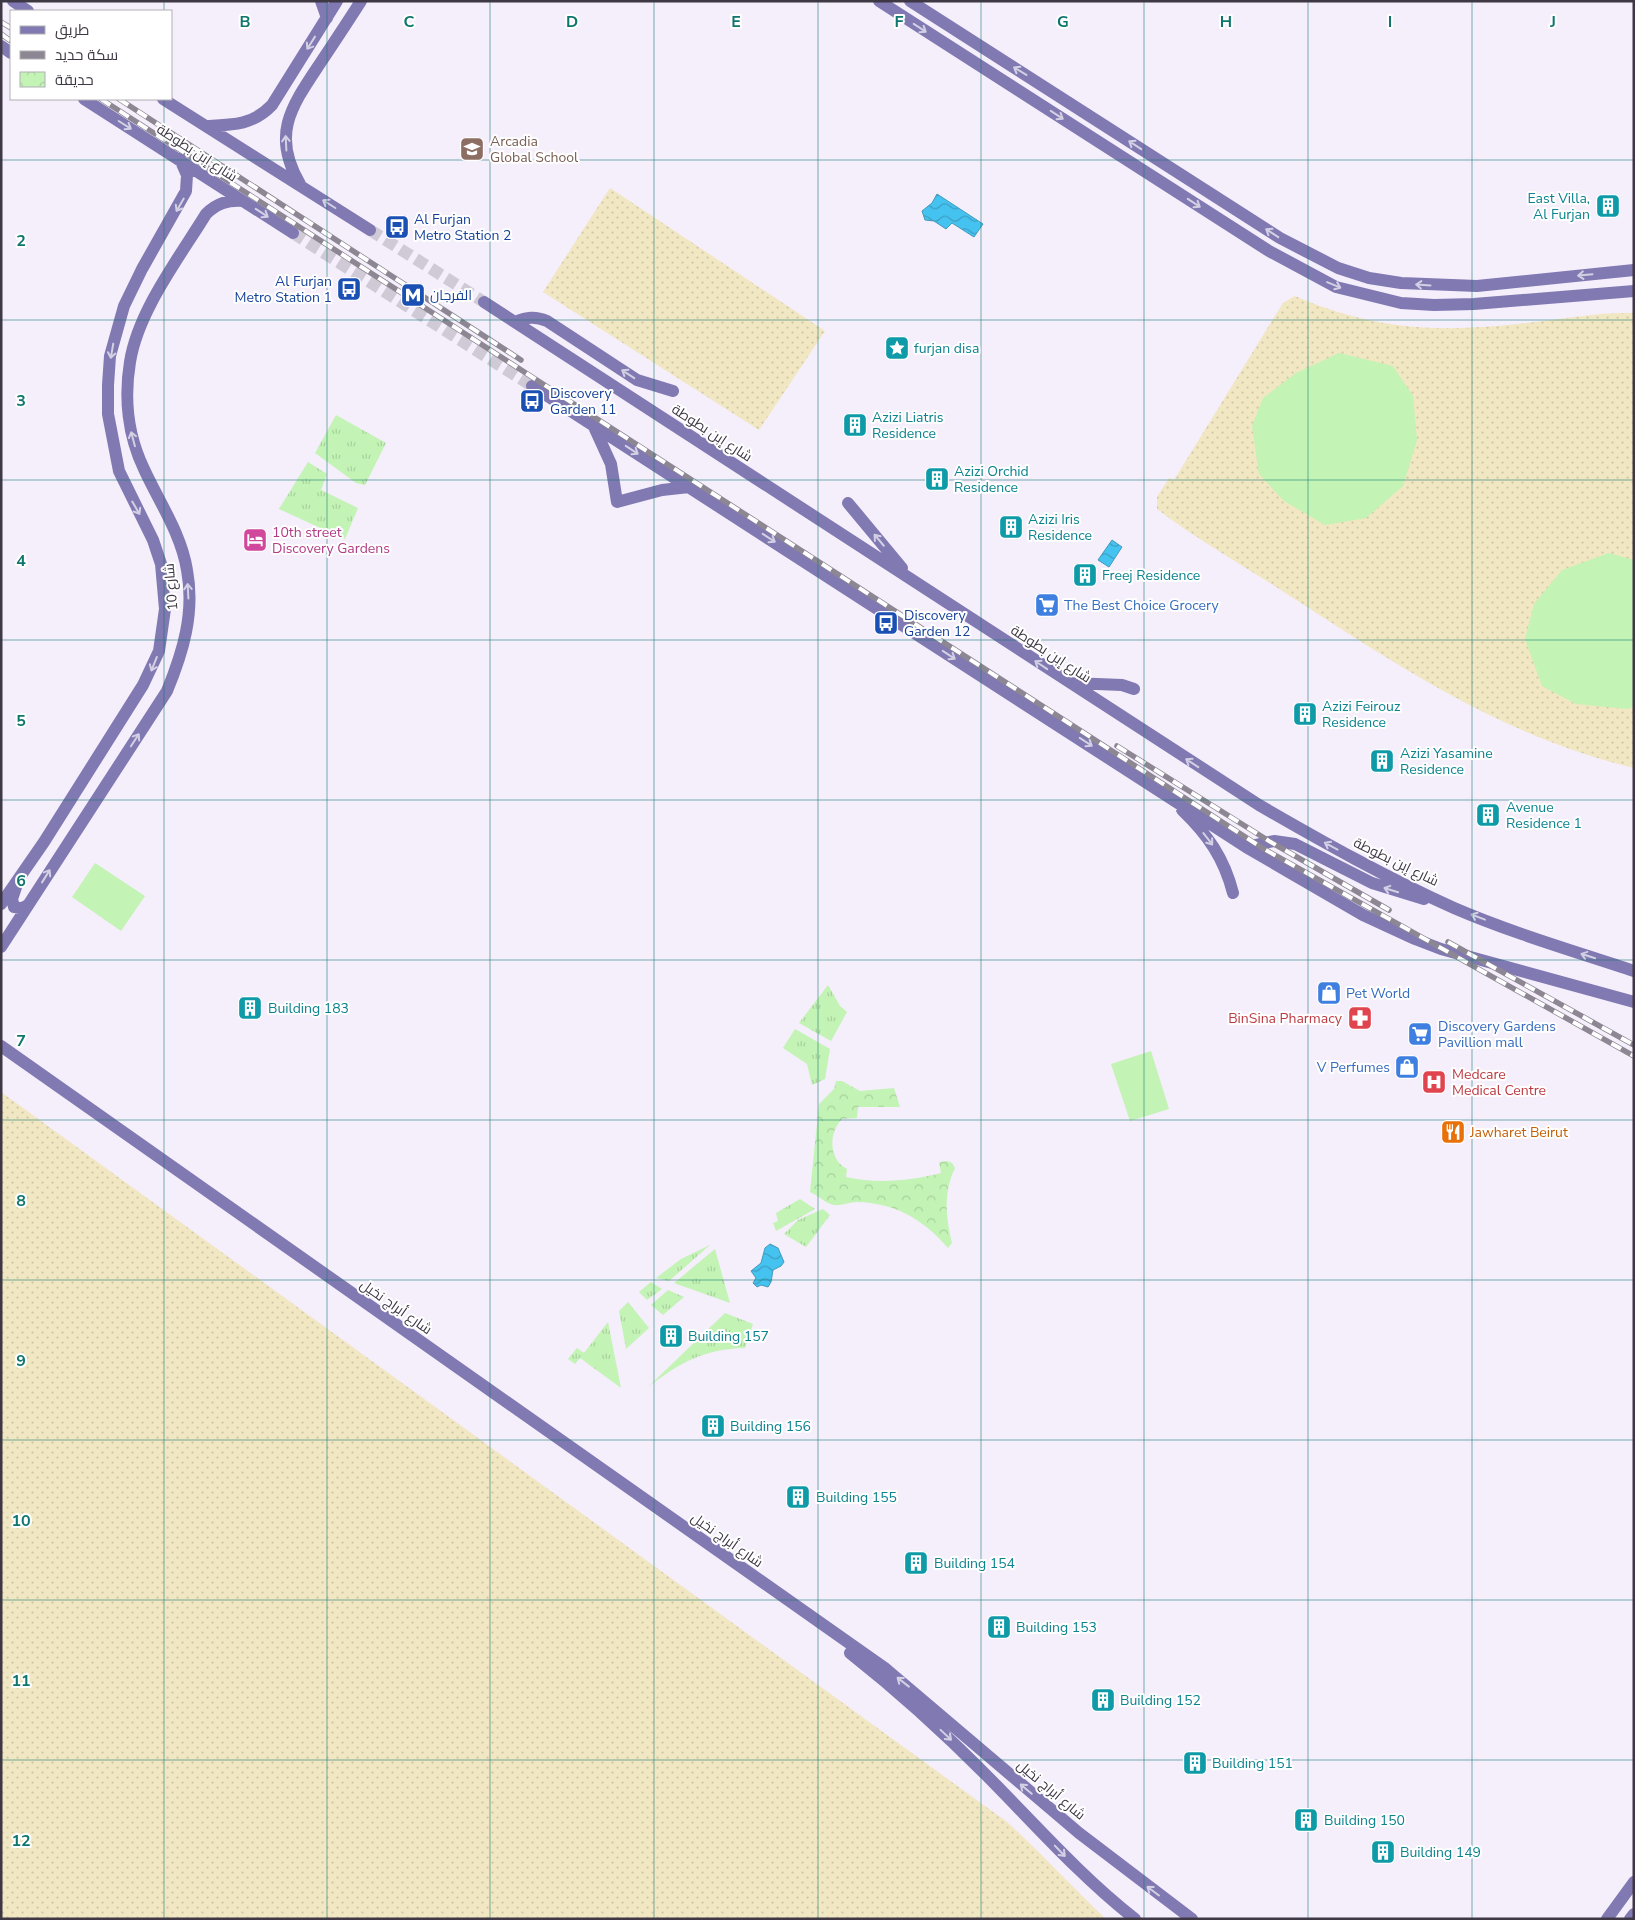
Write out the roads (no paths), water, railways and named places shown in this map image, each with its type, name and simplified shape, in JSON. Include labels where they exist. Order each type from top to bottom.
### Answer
[{"type":"street","points":[[13,1],[26,10]]},
{"type":"street","points":[[321,1],[327,18]]},
{"type":"street","points":[[206,126],[245,124],[265,112],[272,105],[337,1]]},
{"type":"street","points":[[301,186],[288,158],[286,127],[290,112],[361,1]]},
{"type":"street","points":[[879,1],[1269,251],[1336,287],[1368,297],[1401,303],[1434,305],[1634,290]]},
{"type":"street","points":[[910,1],[1280,238],[1338,268],[1369,278],[1435,286],[1477,286],[1634,270]]},
{"type":"street","name":"شارع إبن بطوطة","points":[[86,100],[293,233]]},
{"type":"street","name":"شارع إبن بطوطة","points":[[166,100],[370,230]]},
{"type":"street","name":"شارع 10","points":[[1,904],[143,685],[159,651],[163,630],[164,587],[160,564],[153,540],[119,471],[112,443],[108,385],[116,327],[142,268],[186,192],[187,175],[180,160]]},
{"type":"street","name":"شارع 10","points":[[1,947],[167,691],[182,655],[188,631],[187,570],[177,535],[144,469],[132,436],[127,385],[135,340],[154,297],[206,214],[227,201],[243,200]]},
{"type":"street","name":"شارع إبن بطوطة","points":[[484,302],[1259,805],[1341,852],[1455,908],[1523,934],[1634,971]]},
{"type":"street","points":[[515,322],[527,317],[537,317],[547,321],[637,380],[647,385],[673,391]]},
{"type":"street","points":[[116,327],[128,331],[135,340]]},
{"type":"street","points":[[532,386],[1246,847],[1363,915],[1441,949],[1634,1002]]},
{"type":"street","points":[[593,426],[611,464],[617,502],[662,490],[689,487]]},
{"type":"street","points":[[848,503],[910,578]]},
{"type":"street","points":[[1061,678],[1084,685],[1113,684],[1134,689]]},
{"type":"street","points":[[1162,791],[1211,840],[1228,874],[1233,893]]},
{"type":"street","points":[[1246,847],[1274,841],[1296,844],[1384,888],[1455,908]]},
{"type":"street","points":[[20,877],[13,894],[12,904],[18,908],[28,905]]},
{"type":"street","name":"شارع أبراج نخيل","points":[[1,1046],[816,1618],[908,1685],[1010,1776],[1079,1833],[1192,1919]]},
{"type":"street","name":"شارع أبراج نخيل","points":[[775,1591],[788,1606],[906,1698],[982,1771],[1079,1870],[1135,1919]]},
{"type":"street","points":[[1607,1919],[1634,1882]]},
{"type":"street","points":[[1630,1919],[1634,1914]]},
{"type":"water","points":[[937,194],[983,224],[974,237],[952,223],[946,229],[934,221],[925,220],[922,211],[932,203]]},
{"type":"water","points":[[1112,540],[1122,547],[1109,567],[1098,560]]},
{"type":"water","points":[[770,1244],[778,1248],[784,1262],[773,1270],[768,1287],[761,1285],[757,1287],[753,1283],[756,1278],[751,1271],[761,1263],[765,1248]]},
{"type":"tunnel","points":[[370,230],[484,302]]},
{"type":"tunnel","points":[[293,233],[532,386]]},
{"type":"railway","points":[[1,22],[10,27]]},
{"type":"railway","points":[[1,34],[10,40]]},
{"type":"railway","points":[[103,100],[1264,849],[1634,1056]]},
{"type":"railway","points":[[121,100],[521,360]]},
{"type":"railway","points":[[1117,746],[1269,841],[1389,910]]},
{"type":"railway","points":[[1448,942],[1634,1045]]},
{"type":"place","name":"Arcadia Global School","points":[[472,149]]},
{"type":"place","name":"East Villa, Al Furjan","points":[[1608,206]]},
{"type":"place","name":"Al Furjan Metro Station 2","points":[[397,227]]},
{"type":"place","name":"Al Furjan Metro Station 1","points":[[349,289]]},
{"type":"place","name":"الفرجان","points":[[413,295]]},
{"type":"place","name":"furjan disa","points":[[897,348]]},
{"type":"place","name":"Discovery Garden 11","points":[[532,401]]},
{"type":"place","name":"Azizi Liatris Residence","points":[[855,425]]},
{"type":"place","name":"Azizi Orchid Residence","points":[[937,479]]},
{"type":"place","name":"Azizi Iris Residence","points":[[1011,527]]},
{"type":"place","name":"10th street Discovery Gardens","points":[[255,540]]},
{"type":"place","name":"Freej Residence","points":[[1085,575]]},
{"type":"place","name":"The Best Choice Grocery","points":[[1047,605]]},
{"type":"place","name":"Discovery Garden 12","points":[[886,623]]},
{"type":"place","name":"Azizi Feirouz Residence","points":[[1305,714]]},
{"type":"place","name":"Azizi Yasamine Residence","points":[[1382,761]]},
{"type":"place","name":"Avenue Residence 1","points":[[1488,815]]},
{"type":"place","name":"Pet World","points":[[1329,993]]},
{"type":"place","name":"Building 183","points":[[250,1008]]},
{"type":"place","name":"BinSina Pharmacy","points":[[1360,1018]]},
{"type":"place","name":"Discovery Gardens Pavillion mall","points":[[1420,1034]]},
{"type":"place","name":"V Perfumes","points":[[1407,1067]]},
{"type":"place","name":"Medcare Medical Centre","points":[[1434,1082]]},
{"type":"place","name":"Jawharet Beirut","points":[[1453,1132]]},
{"type":"place","name":"Building 157","points":[[671,1336]]},
{"type":"place","name":"Building 156","points":[[713,1426]]},
{"type":"place","name":"Building 155","points":[[798,1497]]},
{"type":"place","name":"Building 154","points":[[916,1563]]},
{"type":"place","name":"Building 153","points":[[999,1627]]},
{"type":"place","name":"Building 152","points":[[1103,1700]]},
{"type":"place","name":"Building 151","points":[[1195,1763]]},
{"type":"place","name":"Building 150","points":[[1306,1820]]},
{"type":"place","name":"Building 149","points":[[1383,1852]]}]
